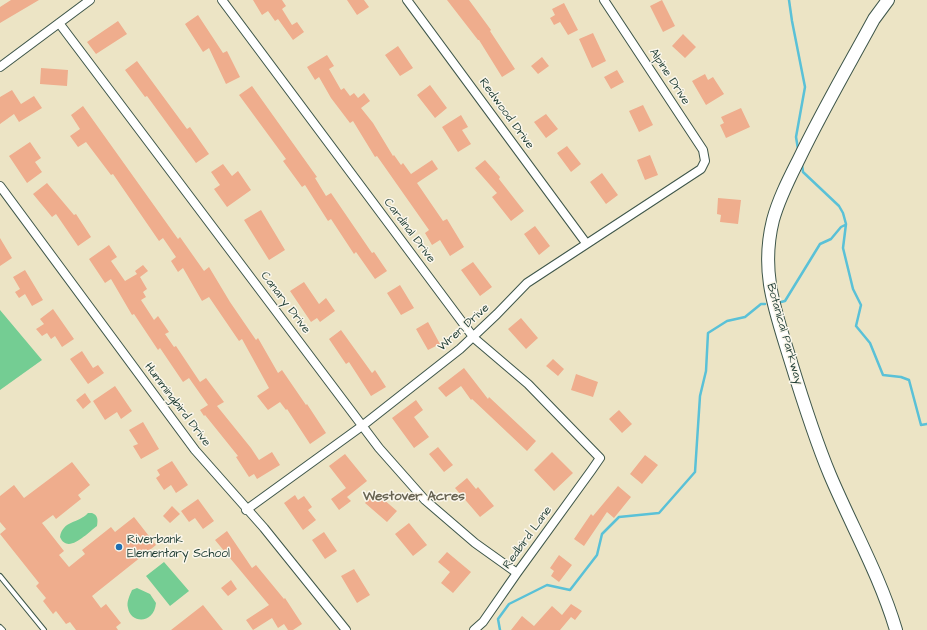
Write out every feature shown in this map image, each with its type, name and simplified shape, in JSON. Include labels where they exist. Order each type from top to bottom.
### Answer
[{"type":"street","points":[[0,67],[90,0]]},
{"type":"street","name":"Cardinal Drive","points":[[222,0],[474,338],[528,384],[600,458]]},
{"type":"street","name":"Redwood Drive","points":[[407,0],[586,243]]},
{"type":"street","name":"Alpine Drive","points":[[604,0],[702,150],[705,161],[701,169]]},
{"type":"street","name":"Botanical Parkway","points":[[888,0],[874,19],[806,144],[783,191],[776,210],[768,246],[768,273],[772,299],[820,452],[874,568],[896,630]]},
{"type":"street","name":"Canary Drive","points":[[59,23],[378,448],[425,500],[475,543],[517,573]]},
{"type":"street","name":"Wren Drive","points":[[246,510],[362,426],[474,338],[527,283],[701,169]]},
{"type":"street","name":"Hummingbird Drive","points":[[0,186],[195,450],[246,510],[264,528],[346,630]]},
{"type":"street","name":"Redbird Lane","points":[[474,630],[482,622],[600,458]]},
{"type":"lane","points":[[0,576],[44,630]]},
{"type":"green space","points":[[0,310],[42,360],[0,390]]},
{"type":"green space","points":[[88,513],[92,513],[96,516],[97,526],[78,541],[68,544],[63,542],[60,537],[64,528]]},
{"type":"green space","points":[[164,562],[189,591],[170,606],[146,576]]},
{"type":"green space","points":[[137,588],[150,594],[156,603],[151,615],[147,618],[137,619],[130,613],[128,599],[132,590]]},
{"type":"building","points":[[11,0],[39,0],[0,23],[0,7]]},
{"type":"building","points":[[253,0],[282,0],[286,6],[282,9],[292,25],[297,22],[304,32],[293,40],[278,19],[275,21],[268,11],[262,15]]},
{"type":"building","points":[[347,0],[364,0],[369,7],[357,15]]},
{"type":"building","points":[[447,0],[469,0],[491,30],[490,31],[515,69],[502,77],[479,40]]},
{"type":"building","points":[[662,0],[675,26],[663,32],[650,6]]},
{"type":"building","points":[[564,3],[578,30],[568,35],[560,22],[554,25],[550,18],[555,15],[552,9]]},
{"type":"building","points":[[198,15],[223,53],[227,51],[240,77],[226,84],[209,48],[203,52],[185,24]]},
{"type":"building","points":[[118,21],[127,34],[96,54],[87,42]]},
{"type":"building","points":[[593,33],[606,61],[592,68],[579,39]]},
{"type":"building","points":[[683,34],[696,47],[685,58],[672,46]]},
{"type":"building","points":[[398,46],[413,68],[400,76],[385,55]]},
{"type":"building","points":[[327,55],[334,66],[329,69],[341,90],[344,88],[350,96],[354,93],[358,98],[364,93],[370,101],[361,108],[373,123],[393,156],[394,155],[401,165],[403,163],[411,174],[432,160],[438,169],[417,183],[443,221],[447,219],[464,247],[450,256],[440,240],[432,245],[425,233],[429,230],[377,156],[375,157],[353,121],[350,123],[331,98],[319,77],[315,80],[307,67]]},
{"type":"building","points":[[542,57],[549,66],[538,74],[531,66]]},
{"type":"building","points":[[137,61],[187,129],[190,127],[209,154],[196,163],[147,96],[145,97],[125,70]]},
{"type":"building","points":[[41,68],[68,70],[67,86],[40,84]]},
{"type":"building","points":[[617,70],[624,82],[611,89],[604,77]]},
{"type":"building","points":[[705,74],[708,80],[713,77],[724,94],[706,105],[692,81]]},
{"type":"building","points":[[430,85],[447,108],[435,118],[417,95]]},
{"type":"building","points":[[252,86],[317,177],[315,178],[326,196],[331,193],[372,253],[374,252],[387,271],[375,279],[356,252],[354,254],[331,219],[328,221],[305,185],[302,187],[283,161],[286,159],[239,95]]},
{"type":"building","points":[[12,90],[21,104],[34,96],[42,108],[19,122],[14,114],[0,124],[0,97]]},
{"type":"building","points":[[643,105],[653,125],[639,132],[629,111]]},
{"type":"building","points":[[83,106],[178,239],[180,237],[204,271],[209,267],[230,302],[256,340],[258,338],[278,373],[282,370],[326,433],[310,444],[287,409],[286,410],[280,402],[268,410],[257,396],[269,388],[242,339],[239,341],[209,297],[202,301],[183,268],[178,272],[171,261],[176,257],[163,238],[159,241],[113,174],[111,175],[86,142],[78,147],[70,136],[80,129],[71,115]]},
{"type":"building","points":[[741,108],[750,127],[726,138],[720,125],[724,123],[721,117]]},
{"type":"building","points":[[546,114],[558,129],[546,138],[534,122]]},
{"type":"building","points":[[461,115],[468,127],[462,130],[471,144],[458,152],[442,127]]},
{"type":"building","points":[[30,142],[41,158],[35,162],[42,172],[27,183],[9,156]]},
{"type":"building","points":[[567,146],[581,164],[571,172],[557,153]]},
{"type":"building","points":[[650,155],[658,175],[645,180],[637,160]]},
{"type":"building","points":[[485,160],[500,177],[499,179],[524,211],[511,221],[492,197],[497,193],[475,168]]},
{"type":"building","points":[[223,164],[232,176],[238,171],[251,190],[227,207],[214,189],[220,185],[211,172]]},
{"type":"building","points":[[602,173],[618,195],[606,204],[590,182]]},
{"type":"building","points":[[47,183],[74,215],[76,214],[91,237],[78,246],[56,214],[52,217],[33,194]]},
{"type":"building","points":[[718,198],[741,200],[738,224],[720,222],[721,215],[717,214]]},
{"type":"building","points":[[261,210],[285,250],[269,260],[244,220]]},
{"type":"building","points":[[535,226],[550,246],[539,255],[524,234]]},
{"type":"building","points":[[0,238],[12,258],[0,266]]},
{"type":"building","points":[[109,245],[117,257],[111,261],[125,281],[137,274],[135,271],[143,265],[148,271],[140,277],[147,289],[143,292],[146,297],[141,300],[154,320],[158,316],[169,332],[165,334],[174,347],[176,346],[200,382],[206,378],[224,402],[217,406],[259,460],[272,452],[280,465],[257,479],[254,474],[249,477],[236,457],[238,456],[200,410],[208,405],[189,378],[183,382],[160,348],[158,350],[134,314],[132,315],[111,279],[105,283],[89,259]]},
{"type":"building","points":[[473,262],[492,287],[480,296],[461,270]]},
{"type":"building","points":[[25,270],[43,300],[32,306],[25,294],[19,298],[15,292],[20,289],[13,277]]},
{"type":"building","points":[[304,282],[319,304],[326,298],[335,311],[320,322],[317,318],[311,322],[290,291]]},
{"type":"building","points":[[400,285],[414,308],[401,315],[387,293]]},
{"type":"building","points":[[53,309],[74,339],[62,347],[55,336],[51,339],[47,333],[42,336],[36,329],[44,324],[40,319]]},
{"type":"building","points":[[521,318],[538,338],[526,349],[508,329]]},
{"type":"building","points":[[428,322],[440,344],[428,350],[416,329]]},
{"type":"building","points":[[341,330],[372,373],[375,370],[386,387],[371,396],[349,362],[346,364],[329,339]]},
{"type":"building","points":[[82,351],[93,368],[98,365],[104,373],[88,384],[70,359]]},
{"type":"building","points":[[553,359],[564,369],[558,376],[546,366]]},
{"type":"building","points":[[464,368],[488,399],[489,397],[536,441],[527,451],[472,399],[471,400],[461,386],[446,397],[438,388]]},
{"type":"building","points":[[576,374],[598,382],[593,397],[571,390]]},
{"type":"building","points":[[115,386],[132,411],[121,419],[117,412],[105,420],[93,401]]},
{"type":"building","points":[[85,393],[91,402],[83,409],[76,400]]},
{"type":"building","points":[[416,400],[423,410],[414,417],[429,437],[414,448],[392,418]]},
{"type":"building","points":[[619,410],[632,424],[622,433],[609,419]]},
{"type":"building","points":[[143,422],[159,449],[141,459],[133,446],[138,444],[129,430]]},
{"type":"building","points":[[438,447],[453,465],[444,472],[429,454]]},
{"type":"building","points":[[552,452],[573,473],[554,491],[534,470]]},
{"type":"building","points":[[345,454],[367,481],[347,497],[351,501],[339,510],[331,499],[346,488],[329,466]]},
{"type":"building","points":[[645,455],[658,465],[642,484],[630,474]]},
{"type":"building","points":[[172,461],[188,485],[176,493],[171,485],[164,490],[156,478],[160,475],[157,470]]},
{"type":"building","name":"Riverbank Elementary School","points":[[72,462],[90,485],[78,495],[81,499],[56,519],[53,515],[42,523],[64,551],[59,555],[69,567],[85,554],[82,550],[111,527],[115,532],[134,517],[156,545],[92,596],[101,608],[106,604],[121,623],[116,627],[118,630],[76,630],[70,622],[66,624],[56,611],[53,614],[43,601],[46,598],[36,586],[39,583],[0,534],[6,529],[0,522],[0,496],[14,485],[24,498]]},
{"type":"building","points":[[467,478],[476,489],[478,487],[494,506],[480,517],[455,488]]},
{"type":"building","points":[[618,486],[631,497],[614,518],[607,512],[584,546],[574,539],[591,514],[593,516]]},
{"type":"building","points":[[375,492],[397,511],[387,522],[365,503]]},
{"type":"building","points":[[295,495],[298,500],[304,496],[312,507],[308,510],[316,520],[303,530],[284,503]]},
{"type":"building","points":[[198,499],[214,521],[203,529],[195,518],[189,522],[181,511]]},
{"type":"building","points":[[172,506],[180,514],[170,523],[163,516]]},
{"type":"building","points":[[409,523],[427,545],[413,556],[395,534]]},
{"type":"building","points":[[227,531],[252,568],[256,565],[284,599],[285,598],[302,624],[293,630],[288,630],[284,624],[278,628],[272,618],[253,630],[246,620],[269,605],[215,540]]},
{"type":"building","points":[[324,532],[337,551],[325,559],[312,540]]},
{"type":"building","points":[[447,552],[471,572],[453,593],[441,583],[450,572],[438,562]]},
{"type":"building","points":[[559,555],[572,565],[559,582],[551,576],[554,571],[550,568]]},
{"type":"building","points":[[354,569],[370,595],[357,603],[341,576]]},
{"type":"building","points":[[231,580],[237,589],[228,596],[221,588]]},
{"type":"building","points":[[571,604],[582,611],[575,620],[571,617],[560,630],[511,630],[522,616],[534,626],[552,606],[562,615]]},
{"type":"building","points":[[203,605],[223,630],[171,630]]},
{"type":"waterway","points":[[789,0],[805,87],[796,137],[798,149]]},
{"type":"waterway","points":[[802,165],[803,172],[839,206],[843,213],[846,224],[843,248],[853,289],[861,305],[856,326],[870,343],[883,375],[901,377],[909,380],[921,425]]},
{"type":"waterway","points":[[781,302],[785,301],[820,244],[831,239],[841,227],[845,225]]},
{"type":"waterway","points":[[500,630],[498,619],[509,604],[547,585],[570,590],[597,555],[602,534],[619,517],[659,513],[695,472],[700,396],[706,371],[708,333],[727,321],[745,317],[761,304],[765,304]]},
{"type":"waterway","points":[[921,425],[927,424]]},
{"type":"place","name":"Riverbank Elementary School","points":[[119,547]]},
{"type":"district","name":"Westover Acres","points":[[414,497]]}]
